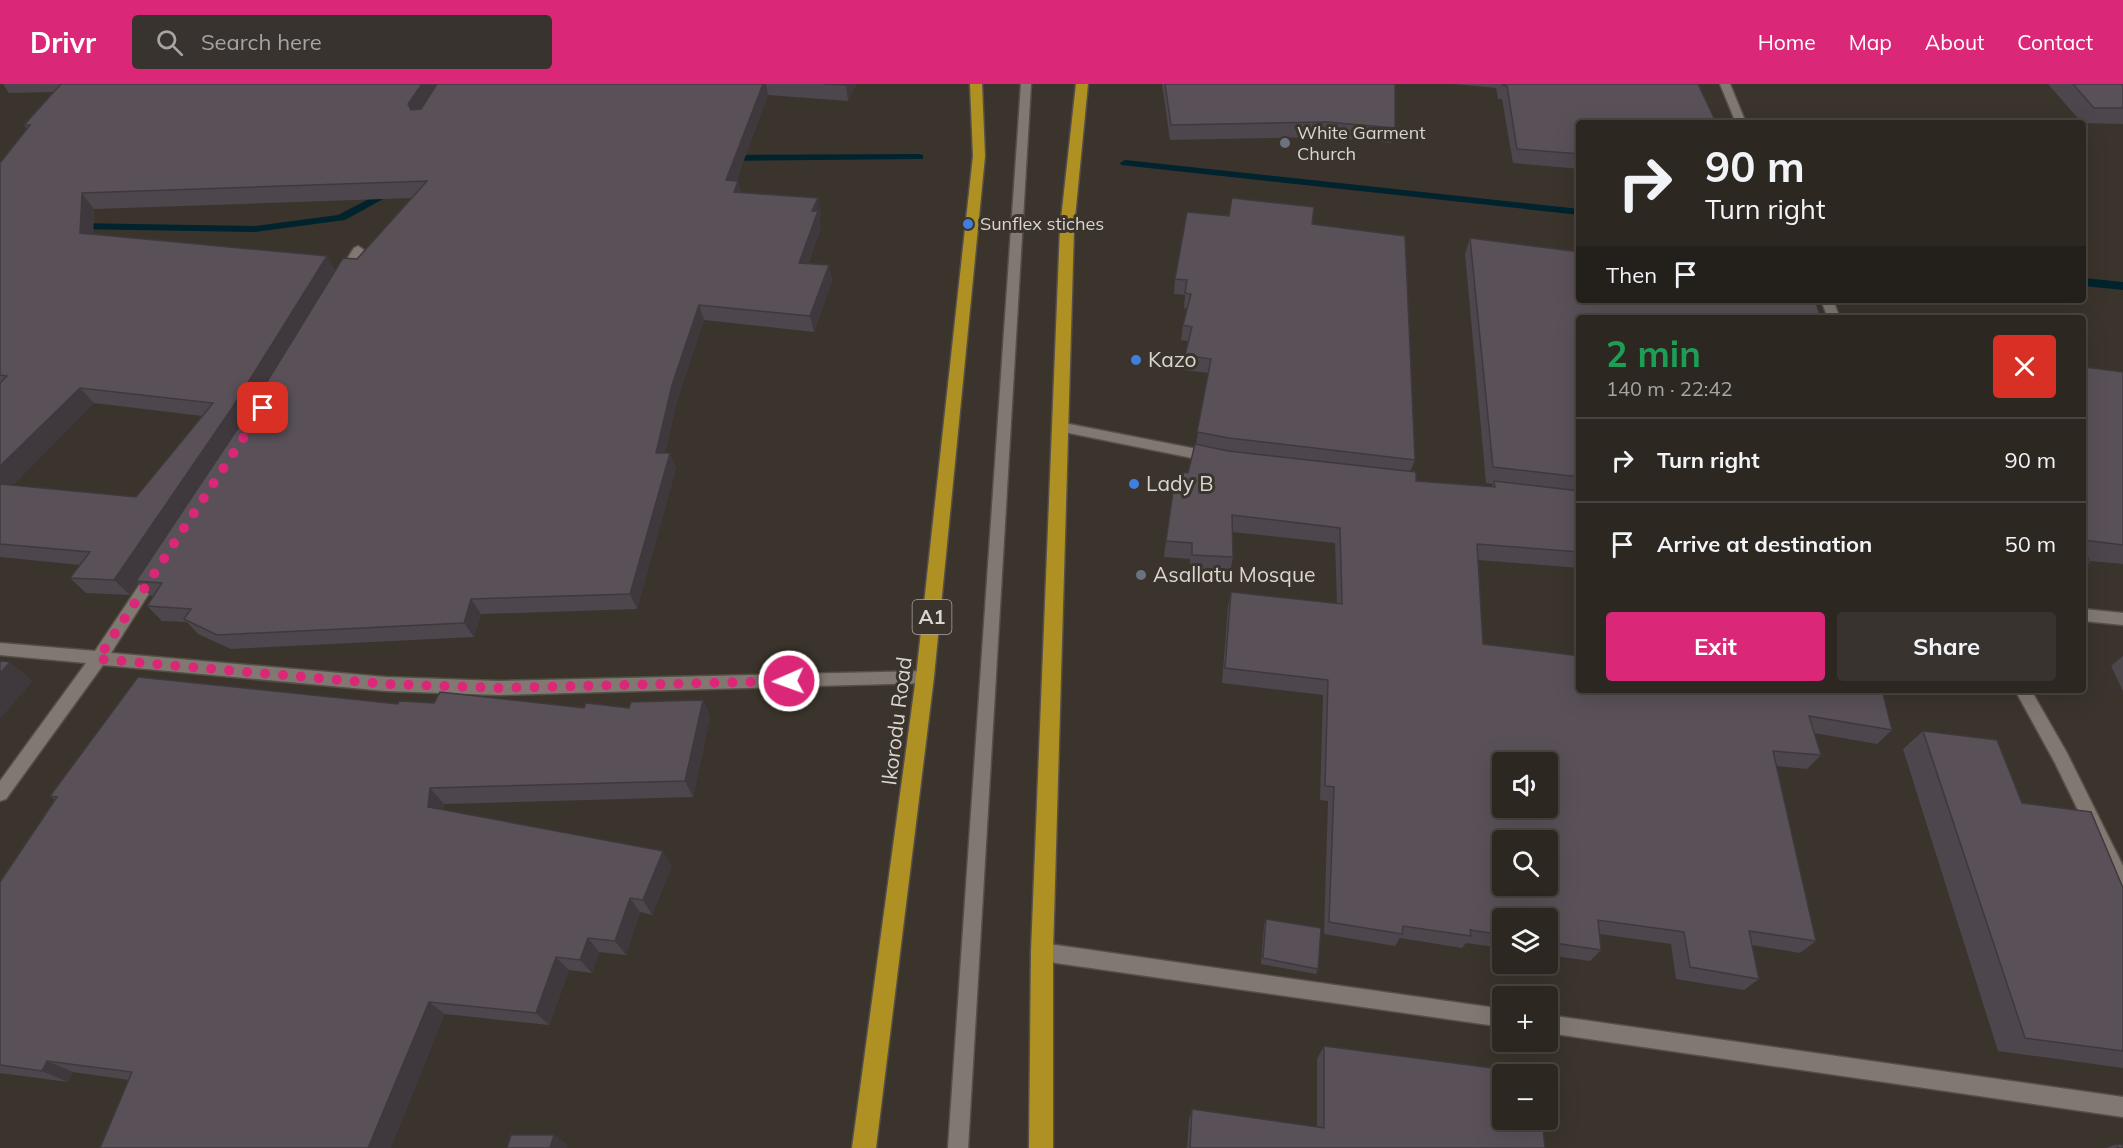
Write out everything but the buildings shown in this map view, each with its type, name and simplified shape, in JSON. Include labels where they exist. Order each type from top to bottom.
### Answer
[{"type":"highway","name":"Ikorodu Road","points":[[864,1148],[925,677],[979,156],[976,84]]},
{"type":"highway","points":[[1041,1148],[1042,952],[1066,228],[1082,84]]},
{"type":"street","points":[[958,1148],[1026,84]]},
{"type":"street","points":[[1725,84],[1740,120]]},
{"type":"street","points":[[334,290],[358,250]]},
{"type":"street","points":[[1059,427],[1226,460]]},
{"type":"street","points":[[0,794],[98,659],[161,562]]},
{"type":"street","points":[[2086,615],[2123,619]]},
{"type":"street","points":[[0,649],[386,684],[499,688],[925,677]]},
{"type":"street","points":[[2025,693],[2061,758],[2123,884]]},
{"type":"street","points":[[1042,952],[1492,1016]]},
{"type":"street","points":[[1558,1025],[2123,1107]]},
{"type":"waterway","points":[[724,158],[919,157]]},
{"type":"waterway","points":[[1125,163],[1576,212]]},
{"type":"waterway","points":[[73,226],[255,229],[341,218],[392,190]]},
{"type":"waterway","points":[[2086,282],[2123,286]]},
{"type":"place","name":"White Garment Church","points":[[1285,143]]},
{"type":"place","name":"Sunflex stiches","points":[[968,224]]},
{"type":"place","name":"Kazo","points":[[1136,360]]},
{"type":"place","name":"Lady B","points":[[1134,484]]},
{"type":"place","name":"Asallatu Mosque","points":[[1141,575]]},
{"type":"route","points":[[263,408],[98,659],[386,684],[499,688],[789,681]]}]
